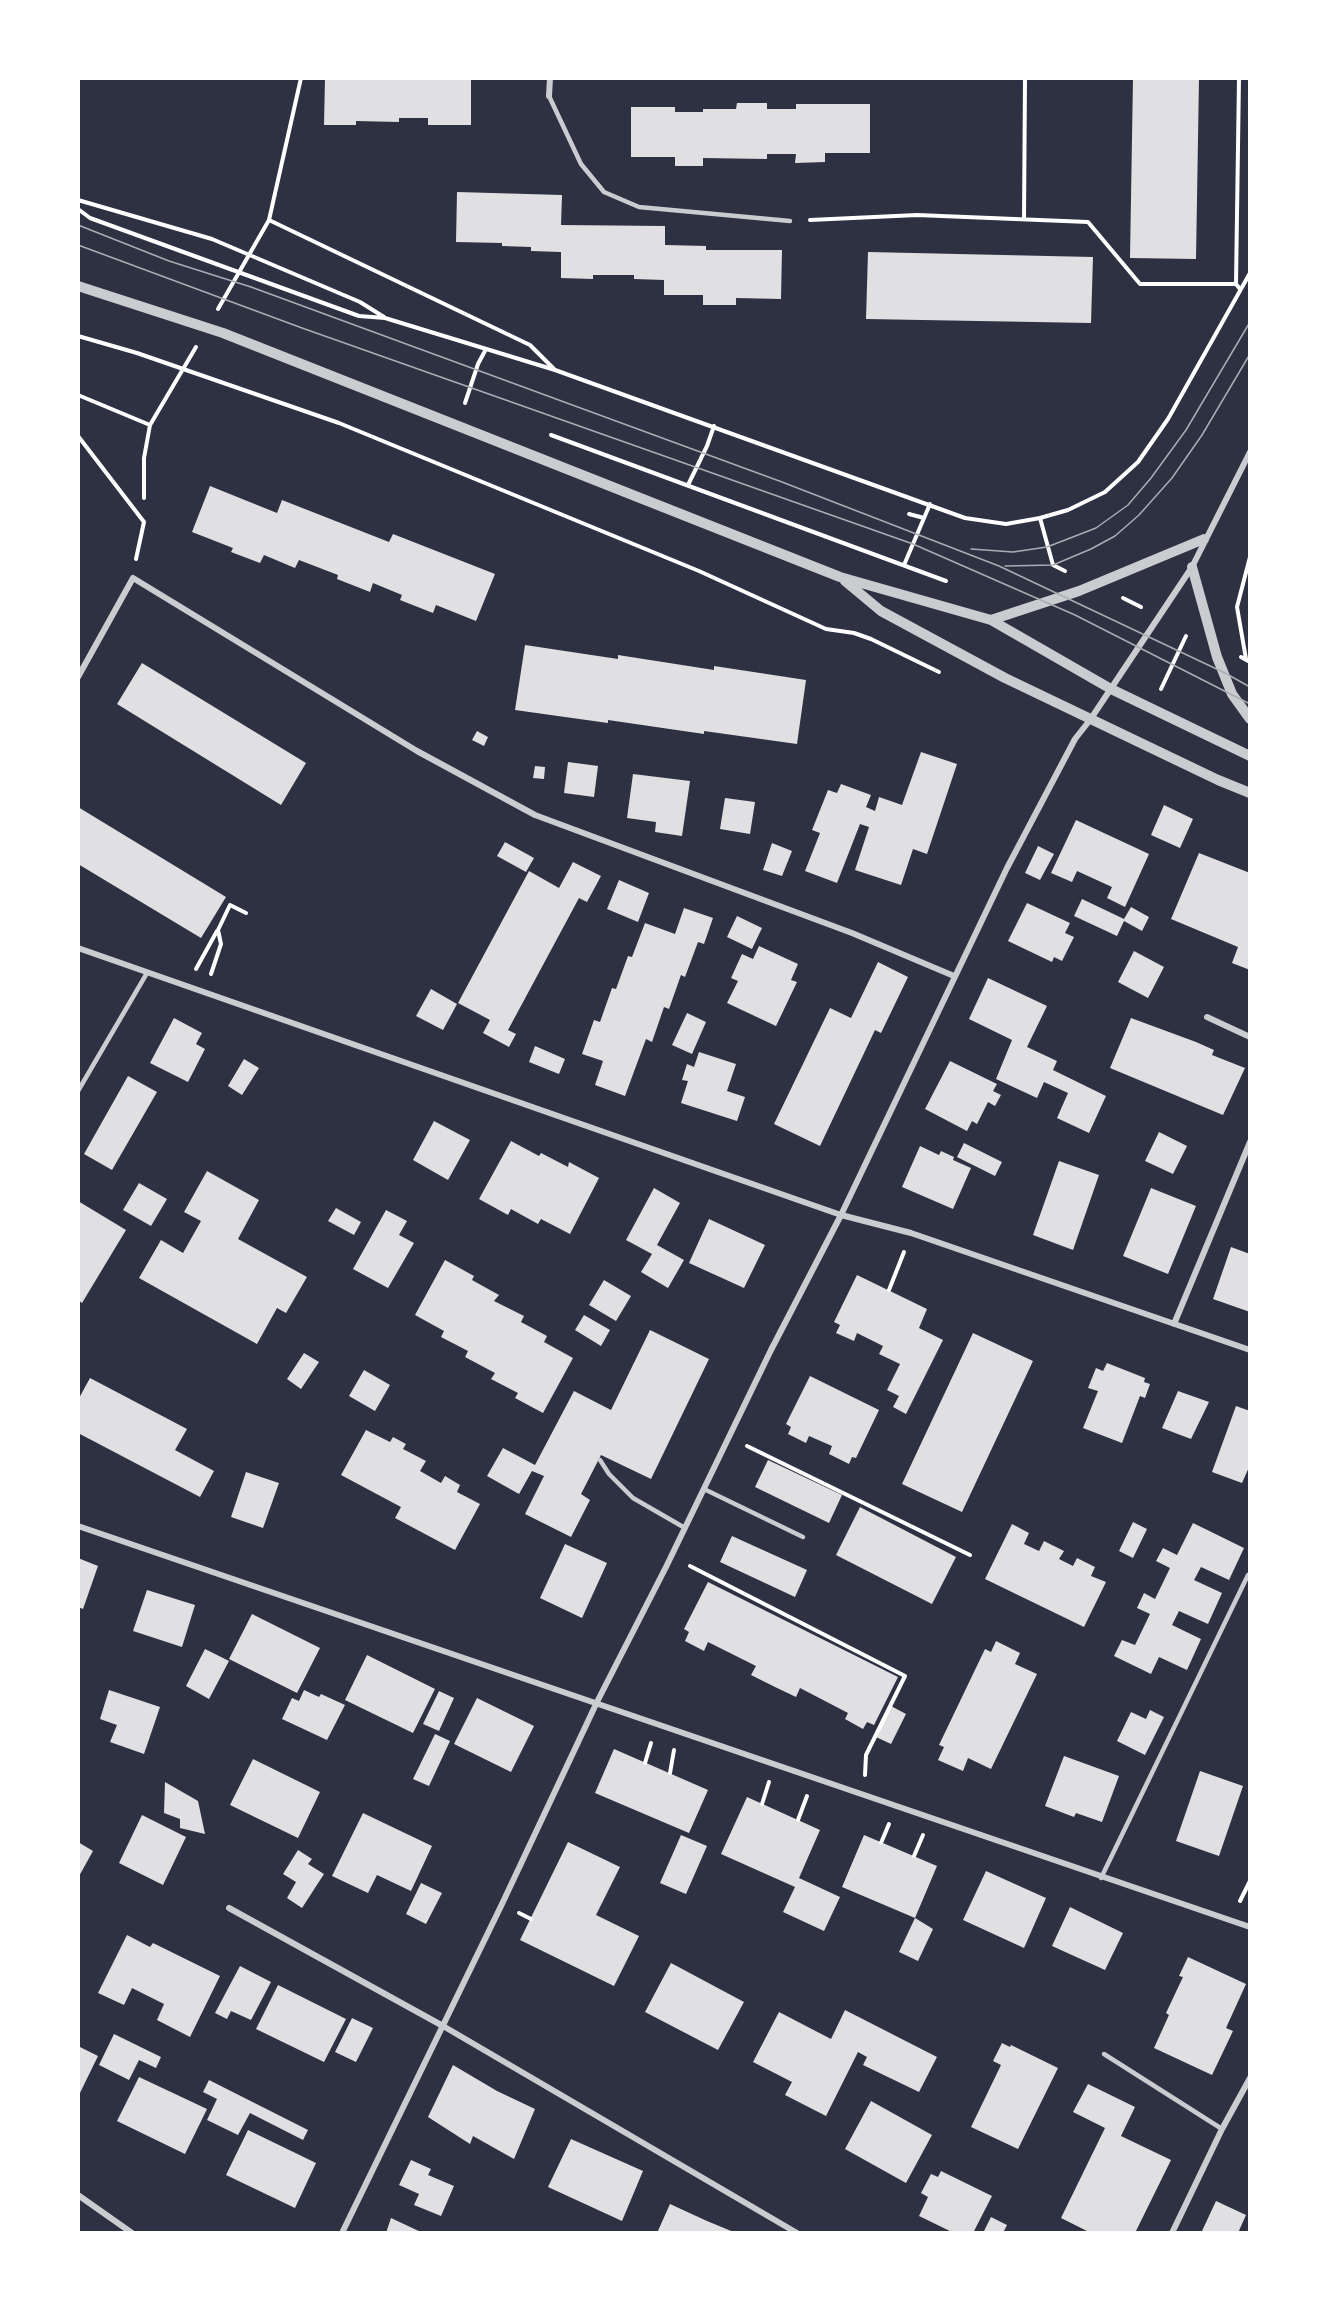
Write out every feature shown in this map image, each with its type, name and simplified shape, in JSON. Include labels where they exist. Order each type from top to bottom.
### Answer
[{"type":"street","points":[[549,96],[550,78]]},
{"type":"street","points":[[78,286],[223,333],[840,577],[991,620],[1111,689],[1250,756]]},
{"type":"street","points":[[342,2233],[597,1702],[771,1350],[841,1215],[954,976],[1052,780],[1075,739],[1192,567],[1204,538],[1250,452]]},
{"type":"street","points":[[991,620],[1079,591],[1204,538]]},
{"type":"street","points":[[1192,567],[1217,657],[1232,694],[1250,719]]},
{"type":"street","points":[[840,577],[881,611],[996,674],[1218,780],[1250,793]]},
{"type":"street","points":[[78,677],[133,578],[417,751],[535,815],[852,933],[954,976]]},
{"type":"street","points":[[78,948],[841,1215],[911,1233],[1250,1350]]},
{"type":"street","points":[[1207,1017],[1250,1037]]},
{"type":"street","points":[[1174,1324],[1250,1142]]},
{"type":"street","points":[[78,1526],[597,1702],[682,1734],[1250,1928]]},
{"type":"street","points":[[229,1908],[443,2026],[797,2233]]},
{"type":"street","points":[[1172,2233],[1222,2129],[1250,2078]]},
{"type":"street","points":[[78,2195],[132,2233]]},
{"type":"lane","points":[[549,96],[581,164],[604,192],[639,207],[790,220]]},
{"type":"lane","points":[[78,1091],[147,973]]},
{"type":"lane","points":[[600,1460],[609,1474],[633,1498],[685,1528]]},
{"type":"lane","points":[[704,1489],[803,1537]]},
{"type":"lane","points":[[1101,1878],[1248,1575]]},
{"type":"lane","points":[[1104,2054],[1222,2129]]},
{"type":"path","points":[[301,78],[269,220],[530,345],[555,369]]},
{"type":"path","points":[[1024,219],[1025,78]]},
{"type":"path","points":[[1239,78],[1236,284],[1240,289]]},
{"type":"path","points":[[78,200],[212,239],[360,302],[385,318]]},
{"type":"path","points":[[78,209],[90,218],[358,316],[385,318],[555,369],[964,518],[1006,524],[1068,510],[1105,492],[1138,462],[1168,419],[1250,273]]},
{"type":"path","points":[[790,220],[917,215],[1088,222],[1140,284],[1236,284]]},
{"type":"path","points":[[78,336],[137,353],[339,423],[699,571],[826,629],[854,633],[871,639],[943,674]]},
{"type":"path","points":[[476,407],[464,403],[486,349]]},
{"type":"path","points":[[78,395],[150,425]]},
{"type":"path","points":[[144,498],[144,458],[150,425],[168,396]]},
{"type":"path","points":[[688,485],[714,426]]},
{"type":"path","points":[[543,432],[951,582]]},
{"type":"path","points":[[78,436],[144,522],[133,578]]},
{"type":"path","points":[[904,565],[930,504]]},
{"type":"path","points":[[909,514],[924,518]]},
{"type":"path","points":[[1250,557],[1237,607],[1246,660],[1250,662]]},
{"type":"path","points":[[187,986],[230,905],[246,913]]},
{"type":"path","points":[[204,991],[217,962],[221,944],[218,930]]},
{"type":"path","points":[[889,1290],[911,1233]]},
{"type":"path","points":[[770,1456],[970,1555]]},
{"type":"path","points":[[671,1556],[905,1676],[866,1755],[864,1796]]},
{"type":"building","points":[[325,78],[471,78],[471,125],[428,125],[428,118],[399,118],[399,122],[356,121],[356,125],[324,125]]},
{"type":"building","points":[[1133,78],[1199,78],[1196,259],[1130,258]]},
{"type":"building","points":[[737,103],[767,103],[767,109],[796,109],[796,104],[870,104],[870,153],[825,153],[825,162],[795,163],[796,154],[767,154],[767,159],[703,158],[703,166],[675,166],[675,157],[631,157],[631,107],[675,107],[675,112],[703,112],[703,109],[736,109]]},
{"type":"building","points":[[457,192],[562,195],[561,225],[665,226],[665,245],[706,246],[706,250],[782,250],[781,299],[736,298],[736,305],[703,305],[703,295],[664,295],[664,280],[634,279],[634,275],[593,275],[593,279],[561,278],[561,252],[531,251],[531,247],[502,246],[502,243],[456,242]]},
{"type":"building","points":[[868,252],[1093,257],[1091,323],[866,319]]},
{"type":"building","points":[[210,486],[277,513],[282,500],[389,542],[393,534],[495,574],[476,621],[436,605],[433,613],[400,600],[402,595],[373,583],[370,592],[337,579],[338,575],[299,560],[295,568],[264,555],[260,563],[231,552],[233,548],[192,532]]},
{"type":"building","points":[[525,645],[618,659],[618,655],[714,670],[714,666],[806,680],[797,744],[515,710]]},
{"type":"building","points":[[142,663],[306,763],[281,805],[117,704]]},
{"type":"building","points":[[477,731],[488,737],[484,746],[472,740]]},
{"type":"building","points":[[921,752],[957,764],[927,854],[913,849],[901,885],[855,870],[869,827],[860,824],[837,883],[805,871],[820,833],[812,830],[828,790],[837,793],[841,784],[871,795],[866,807],[875,811],[879,797],[902,805]]},
{"type":"building","points":[[568,762],[598,766],[594,797],[564,793]]},
{"type":"building","points":[[535,766],[545,767],[544,779],[533,778]]},
{"type":"building","points":[[633,774],[690,781],[682,836],[655,832],[656,822],[627,818]]},
{"type":"building","points":[[725,798],[755,802],[750,834],[720,829]]},
{"type":"building","points":[[1164,805],[1193,819],[1180,848],[1151,835]]},
{"type":"building","points":[[78,807],[226,897],[201,938],[78,864]]},
{"type":"building","points":[[1076,820],[1149,854],[1125,907],[1107,898],[1112,887],[1077,871],[1072,882],[1051,873]]},
{"type":"building","points":[[505,842],[534,858],[526,872],[497,856]]},
{"type":"building","points":[[772,843],[792,851],[782,876],[763,870]]},
{"type":"building","points":[[1038,846],[1054,854],[1040,880],[1025,873]]},
{"type":"building","points":[[1199,853],[1250,873],[1250,970],[1232,963],[1238,947],[1171,919]]},
{"type":"building","points":[[573,862],[601,876],[587,902],[579,898],[508,1030],[516,1034],[509,1047],[483,1033],[490,1020],[458,1003],[529,871],[559,888]]},
{"type":"building","points":[[619,880],[649,893],[638,922],[607,909]]},
{"type":"building","points":[[1082,899],[1124,919],[1131,907],[1149,917],[1142,931],[1124,921],[1117,936],[1074,916]]},
{"type":"building","points":[[1027,903],[1070,923],[1065,933],[1074,937],[1062,961],[1054,957],[1052,962],[1008,941]]},
{"type":"building","points":[[684,908],[713,918],[704,944],[698,942],[685,977],[681,975],[669,1009],[664,1007],[652,1042],[646,1039],[625,1096],[595,1085],[603,1061],[582,1054],[594,1020],[600,1022],[612,988],[616,989],[628,956],[632,957],[645,923],[675,934]]},
{"type":"building","points":[[737,916],[762,928],[752,949],[727,937]]},
{"type":"building","points":[[759,946],[798,964],[791,980],[797,982],[776,1026],[727,1003],[738,981],[731,978],[742,954],[753,959]]},
{"type":"building","points":[[1134,951],[1164,967],[1148,998],[1118,982]]},
{"type":"building","points":[[878,962],[908,977],[881,1033],[875,1030],[820,1146],[774,1124],[830,1008],[851,1018]]},
{"type":"building","points":[[988,978],[1047,1006],[1027,1047],[1057,1061],[1053,1070],[1106,1096],[1089,1133],[1057,1118],[1068,1093],[1044,1082],[1037,1098],[996,1079],[1012,1040],[969,1019]]},
{"type":"building","points":[[431,989],[457,1004],[443,1030],[416,1016]]},
{"type":"building","points":[[687,1013],[706,1022],[692,1054],[672,1045]]},
{"type":"building","points":[[174,1018],[202,1033],[196,1044],[205,1049],[188,1082],[150,1063]]},
{"type":"building","points":[[1131,1018],[1196,1042],[1214,1050],[1212,1055],[1245,1068],[1223,1115],[1110,1068]]},
{"type":"building","points":[[535,1046],[565,1059],[559,1074],[529,1062]]},
{"type":"building","points":[[699,1052],[736,1064],[727,1091],[745,1097],[737,1121],[681,1103],[688,1081],[682,1080],[687,1064],[694,1067]]},
{"type":"building","points":[[244,1059],[259,1068],[242,1095],[228,1086]]},
{"type":"building","points":[[950,1061],[997,1084],[993,1091],[1001,1095],[995,1106],[988,1102],[977,1124],[972,1121],[967,1131],[925,1109]]},
{"type":"building","points":[[128,1076],[157,1092],[112,1170],[84,1154]]},
{"type":"building","points":[[434,1121],[470,1140],[448,1180],[413,1160]]},
{"type":"building","points":[[1159,1132],[1187,1146],[1173,1174],[1145,1161]]},
{"type":"building","points":[[511,1141],[539,1156],[541,1153],[568,1167],[569,1162],[599,1178],[570,1234],[541,1219],[538,1224],[511,1209],[508,1215],[479,1199]]},
{"type":"building","points":[[964,1143],[1002,1162],[995,1176],[957,1157]]},
{"type":"building","points":[[920,1146],[939,1155],[941,1151],[954,1157],[953,1160],[971,1168],[953,1209],[902,1187]]},
{"type":"building","points":[[1059,1161],[1099,1175],[1073,1250],[1033,1235]]},
{"type":"building","points":[[207,1171],[259,1200],[238,1239],[307,1277],[286,1313],[277,1308],[257,1344],[139,1278],[161,1240],[183,1253],[201,1221],[184,1212]]},
{"type":"building","points":[[139,1183],[167,1199],[151,1226],[123,1210]]},
{"type":"building","points":[[654,1188],[680,1203],[657,1245],[684,1260],[668,1288],[641,1272],[652,1254],[626,1240]]},
{"type":"building","points":[[1151,1188],[1196,1206],[1168,1274],[1123,1256]]},
{"type":"building","points":[[78,1201],[126,1230],[82,1303],[78,1300]]},
{"type":"building","points":[[336,1208],[361,1222],[354,1235],[328,1221]]},
{"type":"building","points":[[386,1210],[407,1221],[399,1235],[414,1243],[388,1288],[353,1269]]},
{"type":"building","points":[[709,1219],[765,1245],[744,1288],[689,1263]]},
{"type":"building","points":[[1231,1247],[1250,1254],[1250,1312],[1213,1299]]},
{"type":"building","points":[[445,1260],[474,1276],[472,1280],[499,1295],[494,1301],[524,1316],[521,1322],[547,1336],[544,1342],[573,1358],[543,1413],[515,1398],[518,1393],[491,1379],[495,1373],[465,1357],[468,1351],[441,1337],[444,1331],[415,1315]]},
{"type":"building","points":[[857,1275],[927,1309],[919,1328],[943,1340],[906,1414],[893,1407],[899,1396],[887,1390],[900,1364],[879,1354],[883,1346],[857,1333],[854,1341],[836,1333],[840,1325],[834,1322]]},
{"type":"building","points":[[604,1280],[631,1296],[616,1321],[589,1305]]},
{"type":"building","points":[[584,1315],[610,1330],[601,1346],[575,1330]]},
{"type":"building","points":[[650,1330],[709,1359],[651,1479],[601,1455],[581,1494],[590,1500],[571,1537],[525,1514],[544,1476],[532,1471],[519,1494],[487,1476],[503,1448],[535,1465],[574,1391],[611,1410]]},
{"type":"building","points":[[973,1333],[1033,1361],[962,1512],[902,1484]]},
{"type":"building","points":[[304,1353],[319,1362],[301,1389],[287,1379]]},
{"type":"building","points":[[1107,1363],[1145,1378],[1144,1382],[1150,1384],[1145,1398],[1140,1396],[1122,1443],[1083,1428],[1098,1391],[1088,1388],[1096,1368],[1103,1371]]},
{"type":"building","points":[[364,1370],[390,1385],[375,1411],[349,1396]]},
{"type":"building","points":[[810,1376],[879,1410],[856,1458],[852,1457],[849,1464],[829,1454],[832,1446],[809,1436],[806,1443],[788,1434],[791,1427],[786,1424]]},
{"type":"building","points":[[90,1378],[187,1429],[175,1450],[214,1471],[200,1497],[78,1433],[78,1400]]},
{"type":"building","points":[[1178,1391],[1209,1402],[1191,1439],[1162,1428]]},
{"type":"building","points":[[1236,1406],[1250,1411],[1250,1465],[1242,1483],[1212,1472]]},
{"type":"building","points":[[366,1430],[390,1442],[393,1437],[406,1444],[403,1449],[426,1461],[420,1471],[441,1483],[445,1476],[460,1485],[457,1492],[480,1504],[455,1550],[395,1518],[401,1507],[341,1475]]},
{"type":"building","points":[[768,1460],[842,1495],[829,1523],[755,1487]]},
{"type":"building","points":[[246,1472],[279,1483],[263,1528],[231,1517]]},
{"type":"building","points":[[860,1507],[956,1557],[932,1604],[836,1555]]},
{"type":"building","points":[[1133,1522],[1147,1529],[1133,1558],[1119,1551]]},
{"type":"building","points":[[1193,1523],[1244,1548],[1229,1580],[1201,1567],[1194,1580],[1222,1593],[1208,1624],[1179,1611],[1172,1625],[1201,1639],[1187,1670],[1159,1657],[1151,1674],[1114,1656],[1122,1640],[1135,1645],[1150,1614],[1137,1608],[1144,1593],[1155,1599],[1170,1568],[1156,1561],[1163,1548],[1177,1555]]},
{"type":"building","points":[[1012,1524],[1029,1533],[1024,1544],[1039,1551],[1044,1541],[1064,1551],[1059,1559],[1073,1566],[1077,1558],[1095,1567],[1091,1576],[1106,1582],[1084,1627],[985,1579]]},
{"type":"building","points":[[732,1536],[807,1570],[795,1597],[720,1562]]},
{"type":"building","points":[[565,1544],[607,1563],[582,1618],[540,1598]]},
{"type":"building","points":[[78,1558],[98,1566],[83,1609],[78,1607]]},
{"type":"building","points":[[708,1582],[898,1677],[874,1725],[867,1722],[863,1729],[845,1719],[848,1713],[800,1688],[796,1697],[751,1675],[756,1666],[708,1642],[704,1651],[685,1641],[689,1632],[684,1629]]},
{"type":"building","points":[[147,1590],[195,1605],[182,1647],[133,1631]]},
{"type":"building","points":[[252,1614],[320,1648],[297,1693],[229,1659]]},
{"type":"building","points":[[996,1641],[1020,1653],[1015,1664],[1037,1674],[991,1769],[968,1758],[963,1771],[938,1760],[944,1747],[939,1745],[985,1649],[991,1652]]},
{"type":"building","points":[[205,1649],[229,1661],[209,1699],[186,1686]]},
{"type":"building","points":[[367,1655],[435,1689],[413,1733],[345,1700]]},
{"type":"building","points":[[109,1690],[160,1707],[144,1754],[110,1742],[117,1725],[100,1719]]},
{"type":"building","points":[[304,1690],[319,1697],[321,1694],[345,1705],[327,1740],[282,1719],[292,1698],[299,1701]]},
{"type":"building","points":[[439,1691],[454,1698],[439,1731],[423,1724]]},
{"type":"building","points":[[477,1698],[534,1726],[511,1772],[454,1744]]},
{"type":"building","points":[[891,1706],[906,1714],[891,1744],[876,1737]]},
{"type":"building","points":[[1150,1710],[1164,1717],[1145,1755],[1117,1741],[1131,1712],[1146,1719]]},
{"type":"building","points":[[435,1734],[450,1741],[429,1786],[413,1779]]},
{"type":"building","points":[[614,1749],[708,1790],[689,1833],[595,1793]]},
{"type":"building","points":[[1064,1756],[1119,1776],[1102,1822],[1076,1813],[1074,1817],[1045,1806]]},
{"type":"building","points":[[253,1759],[320,1792],[298,1838],[230,1805]]},
{"type":"building","points":[[1200,1771],[1243,1786],[1219,1856],[1176,1841]]},
{"type":"building","points":[[165,1782],[198,1801],[205,1834],[180,1828],[180,1819],[164,1813]]},
{"type":"building","points":[[747,1797],[820,1830],[799,1878],[840,1897],[824,1931],[783,1912],[795,1887],[721,1854]]},
{"type":"building","points":[[363,1813],[432,1846],[411,1891],[377,1875],[368,1893],[332,1876]]},
{"type":"building","points":[[142,1815],[186,1837],[163,1885],[119,1863]]},
{"type":"building","points":[[681,1835],[707,1846],[686,1894],[660,1883]]},
{"type":"building","points":[[864,1835],[937,1866],[915,1918],[842,1887]]},
{"type":"building","points":[[78,1842],[93,1851],[78,1878]]},
{"type":"building","points":[[568,1842],[620,1867],[596,1915],[639,1936],[614,1986],[520,1940]]},
{"type":"building","points":[[298,1850],[312,1859],[308,1864],[324,1874],[302,1908],[287,1898],[296,1882],[283,1874]]},
{"type":"building","points":[[986,1871],[1046,1898],[1024,1948],[963,1920]]},
{"type":"building","points":[[421,1883],[442,1893],[426,1924],[406,1914]]},
{"type":"building","points":[[1070,1907],[1123,1933],[1105,1970],[1052,1946]]},
{"type":"building","points":[[915,1918],[933,1929],[918,1961],[899,1952]]},
{"type":"building","points":[[127,1935],[150,1947],[153,1943],[220,1976],[190,2037],[157,2020],[164,2004],[132,1988],[124,2005],[98,1993]]},
{"type":"building","points":[[1188,1957],[1246,1984],[1226,2028],[1233,2031],[1212,2075],[1154,2048],[1169,2015],[1166,2013],[1183,1977],[1179,1976]]},
{"type":"building","points":[[671,1963],[744,2002],[718,2050],[645,2012]]},
{"type":"building","points":[[240,1966],[271,1982],[251,2020],[231,2011],[227,2019],[215,2013]]},
{"type":"building","points":[[278,1985],[346,2019],[324,2062],[256,2029]]},
{"type":"building","points":[[845,2010],[937,2057],[919,2092],[863,2065],[867,2057],[858,2052],[826,2116],[785,2095],[792,2082],[753,2062],[779,2012],[831,2039]]},
{"type":"building","points":[[352,2018],[373,2028],[356,2062],[335,2052]]},
{"type":"building","points":[[114,2034],[161,2057],[156,2068],[139,2060],[129,2080],[99,2065]]},
{"type":"building","points":[[1002,2043],[1010,2047],[1011,2045],[1058,2068],[1018,2149],[971,2127],[1001,2065],[993,2061]]},
{"type":"building","points":[[78,2046],[98,2056],[78,2097]]},
{"type":"building","points":[[453,2065],[497,2091],[535,2109],[514,2159],[473,2136],[470,2144],[428,2117]]},
{"type":"building","points":[[139,2077],[207,2109],[185,2154],[117,2121]]},
{"type":"building","points":[[209,2080],[308,2130],[303,2140],[250,2113],[238,2135],[207,2120],[217,2099],[203,2092]]},
{"type":"building","points":[[1088,2084],[1135,2107],[1121,2136],[1171,2160],[1135,2233],[1091,2233],[1061,2218],[1105,2128],[1073,2112]]},
{"type":"building","points":[[871,2101],[932,2135],[906,2183],[845,2149]]},
{"type":"building","points":[[248,2130],[316,2163],[295,2208],[226,2175]]},
{"type":"building","points":[[571,2139],[643,2171],[622,2221],[548,2187]]},
{"type":"building","points":[[411,2160],[431,2169],[428,2175],[454,2186],[441,2216],[414,2205],[419,2194],[399,2185]]},
{"type":"building","points":[[941,2171],[992,2196],[973,2233],[954,2233],[919,2216],[928,2197],[921,2193],[931,2174],[938,2177]]},
{"type":"building","points":[[1216,2201],[1246,2215],[1238,2233],[1202,2231]]},
{"type":"building","points":[[670,2204],[707,2221],[736,2233],[657,2233]]},
{"type":"building","points":[[991,2217],[1007,2225],[1003,2233],[983,2233]]},
{"type":"building","points":[[391,2218],[423,2233],[386,2233]]},
{"type":"tram line","points":[[78,225],[169,261],[251,287],[782,482],[999,566],[1250,687]]},
{"type":"tram line","points":[[78,245],[302,328],[913,544],[1075,615],[1250,704]]},
{"type":"tram line","points":[[971,549],[1013,552],[1047,547],[1096,528],[1128,505],[1186,430],[1250,322]]},
{"type":"tram line","points":[[1005,566],[1053,565],[1115,536],[1139,515],[1172,478],[1202,435],[1250,354]]}]
